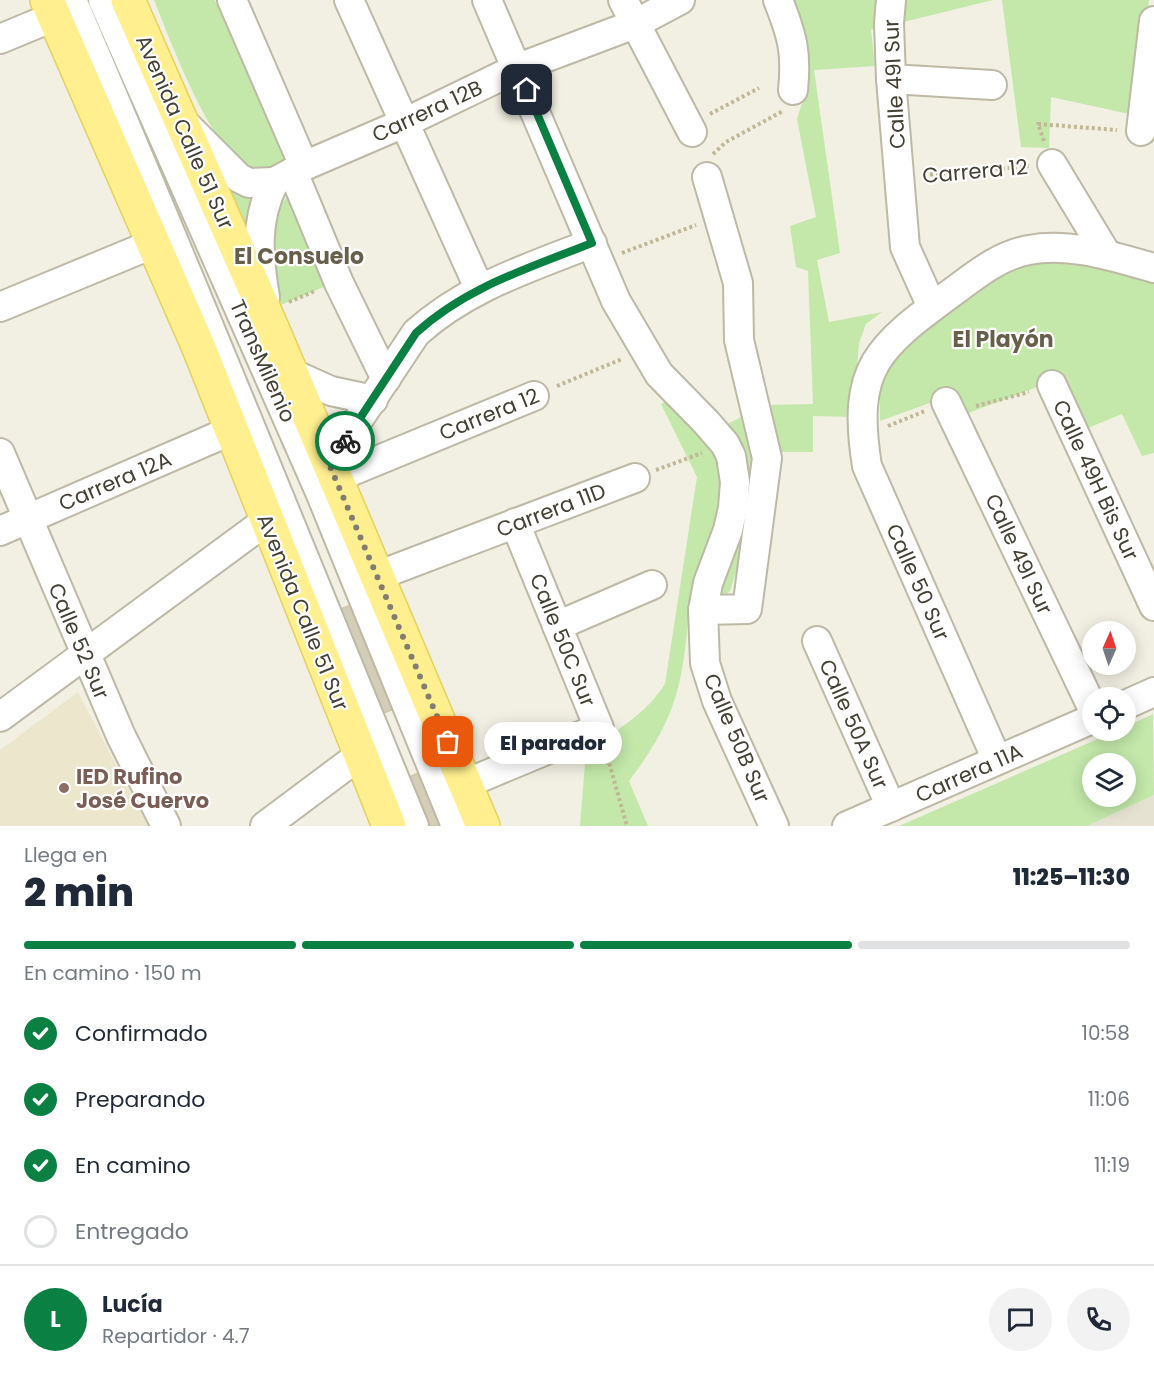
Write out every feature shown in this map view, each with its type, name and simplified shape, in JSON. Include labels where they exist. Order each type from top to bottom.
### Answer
[{"type":"main road","name":"Avenida Calle 51 Sur","points":[[128,0],[270,319],[483,826]]},
{"type":"main road","name":"Avenida Calle 51 Sur","points":[[57,6],[389,826]]},
{"type":"street","name":"TransMilenio","points":[[103,0],[315,481],[456,826]]},
{"type":"street","points":[[232,0],[290,174],[339,283],[379,389]]},
{"type":"street","points":[[350,0],[479,288]]},
{"type":"street","name":"Calle 50B Sur","points":[[487,0],[616,302],[659,374],[725,444],[731,456],[735,482],[733,508],[728,530],[708,583],[703,610],[705,663],[709,680],[774,826]]},
{"type":"street","name":"Carrera 12B","points":[[180,120],[239,178],[249,183],[290,174],[404,123],[629,12],[680,0]]},
{"type":"street","points":[[778,0],[793,37],[795,67],[793,90]]},
{"type":"street","name":"Calle 49I Sur","points":[[891,0],[889,23],[891,79],[905,247],[932,307]]},
{"type":"street","name":"TransMilenio","points":[[57,6],[177,244],[235,393],[414,826]]},
{"type":"street","points":[[0,39],[57,6]]},
{"type":"street","points":[[629,12],[690,129]]},
{"type":"street","points":[[1141,131],[1150,84],[1154,21]]},
{"type":"street","points":[[891,79],[992,85]]},
{"type":"street","points":[[1052,164],[1107,255]]},
{"type":"street","points":[[270,319],[261,274],[259,230],[261,213],[290,174]]},
{"type":"street","points":[[703,610],[747,609],[767,458],[739,340],[738,283],[707,177]]},
{"type":"street","points":[[0,306],[154,243]]},
{"type":"street","points":[[932,307],[991,264],[1008,256],[1052,247],[1107,255],[1154,268]]},
{"type":"street","points":[[332,471],[379,389],[416,333],[445,309],[479,288],[595,253]]},
{"type":"street","name":"Calle 50 Sur","points":[[932,307],[890,341],[874,361],[862,398],[862,437],[867,466],[875,486],[997,760]]},
{"type":"street","points":[[291,373],[331,391],[379,389]]},
{"type":"street","name":"Calle 49H Bis Sur","points":[[1052,385],[1154,606]]},
{"type":"street","name":"Carrera 12","points":[[332,471],[534,396]]},
{"type":"street","name":"Calle 49I Sur","points":[[949,407],[1082,687]]},
{"type":"street","name":"Carrera 12A","points":[[0,531],[230,431]]},
{"type":"street","name":"Calle 52 Sur","points":[[0,453],[121,736],[166,826]]},
{"type":"street","name":"Carrera 11D","points":[[377,576],[635,478]]},
{"type":"street","points":[[0,717],[266,521]]},
{"type":"street","name":"Calle 50C Sur","points":[[515,523],[599,728]]},
{"type":"street","points":[[557,626],[652,585]]},
{"type":"street","name":"Calle 50A Sur","points":[[817,641],[891,807]]},
{"type":"street","points":[[1136,700],[1154,692]]},
{"type":"street","name":"Carrera 11A","points":[[847,826],[1082,723]]},
{"type":"street","points":[[465,784],[599,728]]},
{"type":"street","points":[[265,826],[360,755]]},
{"type":"path","points":[[690,129],[759,88]]},
{"type":"path","points":[[707,177],[708,162],[713,153],[726,142],[779,115],[788,106],[793,90]]},
{"type":"path","points":[[1052,164],[1038,123],[1141,131]]},
{"type":"path","name":"Carrera 12","points":[[899,177],[1052,164]]},
{"type":"path","points":[[595,253],[718,216]]},
{"type":"path","points":[[270,319],[339,283]]},
{"type":"path","name":"Carrera 12","points":[[534,396],[644,350]]},
{"type":"path","points":[[862,437],[949,407],[1052,385]]},
{"type":"path","points":[[635,478],[725,444]]},
{"type":"path","name":"Calle 50C Sur","points":[[599,728],[627,826]]},
{"type":"shaded area","name":"IED Rufino José Cuervo","points":[[78,692],[148,826],[0,826],[0,750]]},
{"type":"shaded area","points":[[1154,795],[1154,826],[1087,826],[1128,807],[1136,807],[1136,803]]},
{"type":"green space","points":[[154,0],[215,0],[291,162],[262,174],[245,168],[229,152],[212,128],[197,100]]},
{"type":"green space","points":[[782,0],[993,0],[871,30],[875,66],[814,70],[840,253],[817,260],[829,322],[882,312],[866,324],[859,343],[853,417],[813,416],[813,452],[755,452],[737,569],[730,591],[720,599],[690,597],[685,651],[676,694],[659,735],[629,781],[648,826],[580,826],[586,750],[639,713],[665,684],[697,477],[661,404],[669,399],[703,437],[764,405],[813,404],[808,271],[796,267],[790,226],[816,217],[797,119],[805,93]]},
{"type":"green space","points":[[1002,0],[1149,0],[1134,115],[1051,97],[1049,148],[1021,147]]},
{"type":"green space","points":[[221,179],[258,192],[249,213],[248,250]]},
{"type":"green space","points":[[290,192],[333,283],[281,305],[273,280],[273,217]]},
{"type":"green space","points":[[1060,259],[1154,282],[1154,453],[1142,456],[1122,414],[1083,430],[1056,380],[963,415],[952,395],[880,421],[880,380],[890,352],[1019,262]]},
{"type":"green space","points":[[1153,714],[1154,795],[1136,803],[1136,753],[1082,753],[1082,807],[1128,807],[1087,826],[899,826],[1093,741],[1136,741],[1136,722]]},
{"type":"building","points":[[351,605],[394,709],[381,714],[338,610]]},
{"type":"building","points":[[420,772],[443,826],[428,826],[407,778]]},
{"type":"way so far","points":[[345,441],[329,464],[448,742]]},
{"type":"place","name":"El parador","points":[[448,742]]},
{"type":"place","name":"IED Rufino José Cuervo","points":[[64,788]]},
{"type":"district","name":"El Consuelo","points":[[299,256]]},
{"type":"district","name":"El Playón","points":[[1003,339]]},
{"type":"route","points":[[345,441],[416,333],[429,321],[479,288],[592,243],[527,90]]}]
